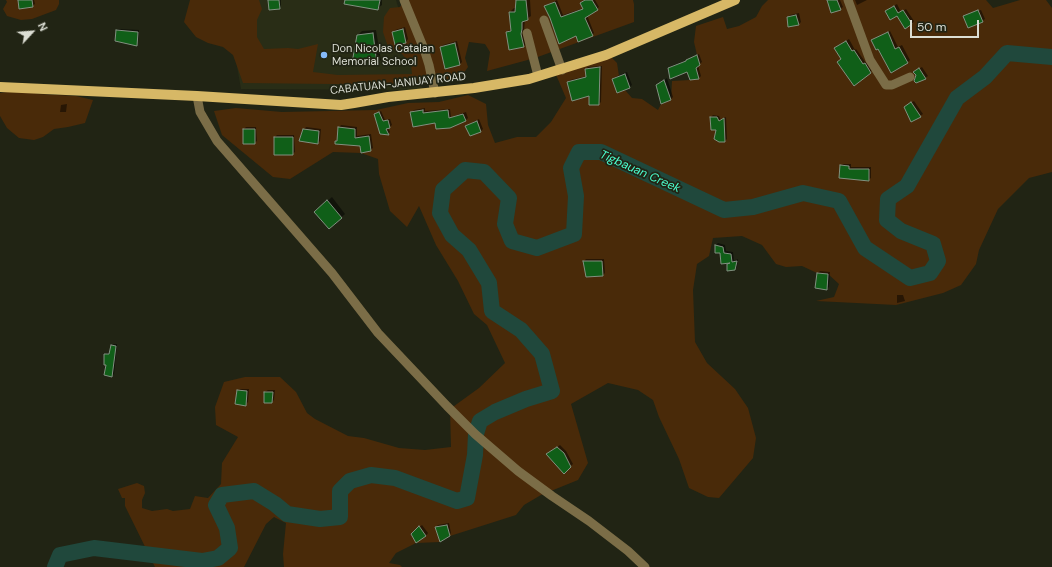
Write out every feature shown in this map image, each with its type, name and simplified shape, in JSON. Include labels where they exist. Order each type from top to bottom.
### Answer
[{"type":"main road","name":"CABATUAN-JANIUAY ROAD","points":[[0,87],[197,96],[340,105],[388,97],[482,87],[562,70],[606,55],[735,0]]},
{"type":"street","points":[[404,0],[424,49],[435,93]]},
{"type":"street","points":[[848,0],[870,60],[886,85],[892,85],[910,77]]},
{"type":"street","points":[[544,20],[562,70]]},
{"type":"street","points":[[527,33],[538,76]]},
{"type":"street","points":[[197,96],[200,112],[217,141],[332,273],[378,333],[475,434],[535,483],[628,551],[645,567]]},
{"type":"shaded area","points":[[6,0],[59,0],[59,4],[56,10],[32,19],[21,20],[7,16],[3,9],[7,2]]},
{"type":"shaded area","points":[[190,0],[259,0],[262,9],[257,20],[257,37],[264,49],[298,49],[318,44],[313,72],[338,75],[412,74],[411,65],[402,54],[388,47],[383,32],[384,17],[390,8],[400,7],[405,0],[633,0],[634,22],[535,58],[487,71],[490,52],[485,44],[469,42],[465,58],[468,67],[461,77],[421,85],[243,83],[233,55],[223,47],[208,43],[196,37],[184,22]]},
{"type":"shaded area","name":"Don Nicolas Catalan Memorial School","points":[[240,0],[396,0],[423,90],[241,89],[229,21]]},
{"type":"shaded area","points":[[768,0],[986,0],[993,8],[1020,0],[1046,0],[1052,8],[1052,172],[1029,178],[998,209],[979,250],[976,264],[961,285],[943,293],[896,305],[816,301],[834,297],[839,284],[828,274],[817,273],[802,266],[786,267],[776,264],[762,245],[742,236],[713,238],[709,256],[697,264],[693,290],[695,342],[707,363],[735,389],[748,408],[756,438],[753,458],[719,498],[708,497],[689,488],[679,459],[659,417],[653,400],[638,390],[608,383],[571,404],[588,463],[578,480],[541,495],[524,505],[516,515],[450,536],[440,542],[416,543],[396,553],[389,563],[400,565],[402,567],[284,567],[283,554],[286,523],[274,517],[266,524],[244,567],[155,567],[125,506],[125,498],[122,498],[118,489],[137,483],[144,486],[145,493],[142,500],[142,508],[152,511],[167,509],[173,511],[190,509],[195,496],[208,498],[221,484],[222,463],[238,437],[216,425],[215,407],[224,382],[245,377],[280,377],[296,392],[307,413],[315,419],[348,436],[364,438],[399,448],[425,450],[451,447],[450,409],[479,388],[505,363],[487,325],[474,314],[458,281],[436,245],[419,206],[407,227],[390,211],[379,174],[378,159],[361,153],[333,152],[290,179],[273,177],[222,135],[214,111],[236,108],[282,112],[376,110],[408,103],[439,102],[468,95],[486,104],[488,125],[495,143],[517,137],[536,137],[551,122],[566,98],[554,70],[610,56],[617,63],[619,76],[612,79],[617,93],[625,90],[632,98],[642,99],[658,110],[661,104],[671,100],[672,81],[690,80],[686,69],[686,60],[697,55],[694,42],[696,26],[723,17],[727,29],[739,26],[756,17],[762,6]]},
{"type":"shaded area","points":[[20,90],[39,94],[76,96],[93,100],[85,123],[54,129],[43,137],[34,140],[19,138],[7,128],[0,116],[0,93]]},
{"type":"building","points":[[18,0],[32,0],[33,7],[19,9]]},
{"type":"building","points":[[268,0],[279,0],[280,9],[269,10]]},
{"type":"building","points":[[345,0],[380,0],[378,10],[344,4]]},
{"type":"building","points":[[516,0],[526,0],[528,20],[522,22],[521,34],[524,47],[509,50],[506,32],[511,31],[509,12],[515,12]]},
{"type":"building","points":[[585,0],[592,0],[598,10],[585,18],[593,36],[578,42],[576,36],[559,44],[544,6],[555,2],[561,17],[583,9],[580,3]]},
{"type":"building","points":[[827,0],[837,0],[841,10],[831,13]]},
{"type":"building","points":[[894,6],[898,13],[903,10],[912,24],[905,29],[897,16],[890,20],[885,11]]},
{"type":"building","points":[[978,10],[983,22],[968,28],[963,16]]},
{"type":"building","points":[[796,15],[799,25],[788,27],[787,17]]},
{"type":"building","points":[[403,29],[406,43],[395,45],[392,32]]},
{"type":"building","points":[[116,30],[138,32],[137,46],[115,41]]},
{"type":"building","points":[[888,32],[895,49],[899,47],[908,63],[891,73],[878,49],[876,50],[871,40]]},
{"type":"building","points":[[373,33],[377,65],[352,63],[357,35]]},
{"type":"building","points":[[846,41],[863,64],[865,63],[871,73],[854,86],[837,62],[841,59],[834,48]]},
{"type":"building","points":[[455,43],[460,65],[445,69],[440,47]]},
{"type":"building","points":[[697,55],[700,65],[696,68],[699,79],[690,80],[687,72],[670,79],[668,68]]},
{"type":"building","points":[[600,67],[599,105],[589,105],[589,96],[572,101],[567,82],[586,77],[585,69]]},
{"type":"building","points":[[919,68],[926,79],[916,83],[914,81],[916,75],[913,72]]},
{"type":"building","points":[[625,74],[630,88],[617,93],[612,79]]},
{"type":"building","points":[[664,80],[671,100],[661,104],[656,85]]},
{"type":"building","points":[[911,102],[921,117],[911,122],[904,107]]},
{"type":"building","points":[[423,110],[423,113],[448,110],[449,118],[463,114],[466,121],[450,128],[436,129],[435,123],[413,127],[410,112]]},
{"type":"building","points":[[379,112],[383,121],[388,120],[390,128],[386,129],[389,135],[380,134],[374,114]]},
{"type":"building","points":[[710,117],[717,117],[719,121],[724,118],[725,142],[719,142],[714,139],[716,130],[711,130]]},
{"type":"building","points":[[477,121],[481,132],[470,136],[465,126]]},
{"type":"building","points":[[338,127],[355,129],[355,138],[369,136],[371,151],[361,153],[360,146],[335,144],[335,141],[337,141]]},
{"type":"building","points":[[243,129],[255,129],[255,144],[243,144]]},
{"type":"building","points":[[303,129],[319,131],[318,144],[299,141]]},
{"type":"building","points":[[274,137],[293,137],[293,155],[274,155]]},
{"type":"building","points":[[840,165],[849,166],[849,169],[869,169],[869,181],[839,178]]},
{"type":"building","points":[[327,200],[342,218],[329,229],[314,212]]},
{"type":"building","points":[[715,245],[723,247],[724,253],[731,254],[732,262],[737,261],[735,270],[727,271],[727,264],[730,263],[721,264],[720,253],[715,253]]},
{"type":"building","points":[[583,261],[602,261],[603,276],[586,277]]},
{"type":"building","points":[[817,273],[828,274],[827,290],[815,288]]},
{"type":"building","points":[[111,345],[116,346],[112,377],[104,375],[106,365],[104,365],[104,354],[109,354]]},
{"type":"building","points":[[237,390],[247,391],[246,406],[235,404]]},
{"type":"building","points":[[264,392],[273,392],[272,403],[264,403]]},
{"type":"building","points":[[557,447],[564,453],[571,467],[564,474],[546,454]]},
{"type":"building","points":[[447,525],[450,536],[440,542],[435,527]]},
{"type":"building","points":[[419,526],[426,536],[416,543],[411,534]]},
{"type":"waterway","name":"Tigbauan Creek","points":[[55,567],[60,555],[94,548],[202,561],[218,558],[230,548],[227,528],[216,505],[222,495],[254,491],[275,504],[287,514],[320,519],[340,517],[340,491],[350,481],[371,475],[395,478],[457,501],[467,498],[475,455],[476,434],[480,421],[495,412],[526,399],[552,391],[542,354],[521,330],[492,311],[489,283],[469,250],[452,235],[440,213],[443,190],[465,170],[484,172],[509,198],[505,224],[512,241],[537,248],[574,234],[576,196],[571,168],[579,152],[601,152],[724,210],[753,207],[803,193],[839,201],[865,248],[910,278],[930,273],[938,261],[933,244],[901,231],[887,220],[888,199],[907,186],[957,98],[985,77],[1007,53],[1052,57]]},
{"type":"place","name":"Don Nicolas Catalan Memorial School","points":[[324,55]]}]
